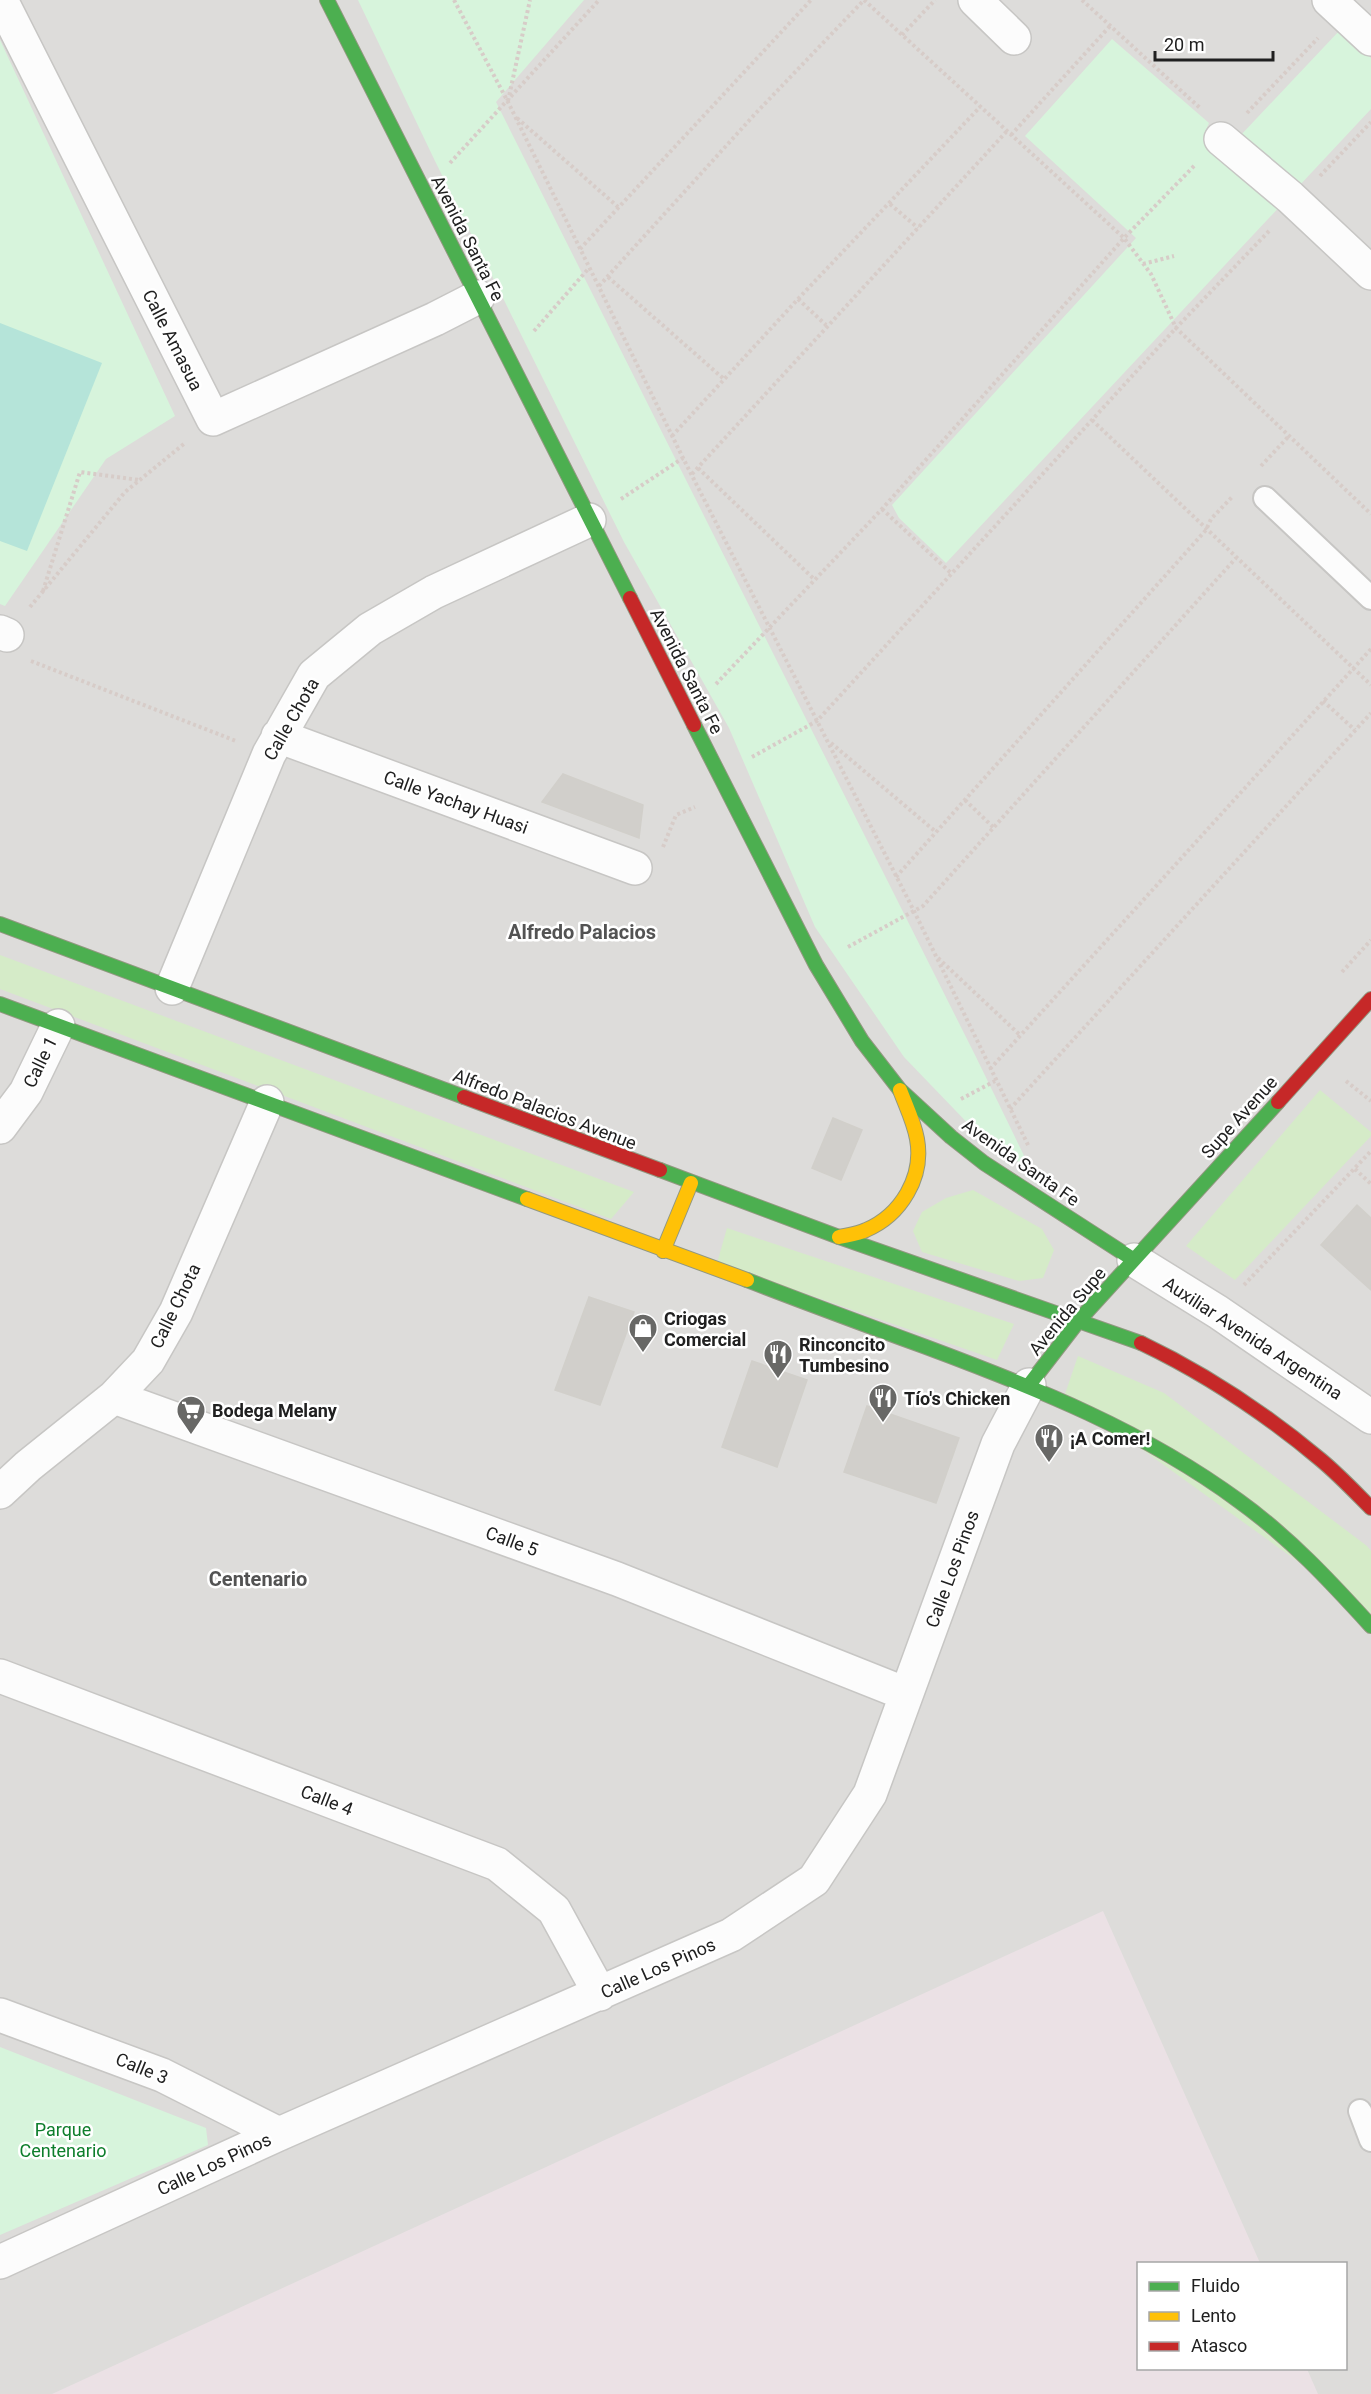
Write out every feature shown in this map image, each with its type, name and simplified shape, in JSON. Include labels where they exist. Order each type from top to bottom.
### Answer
[{"type":"main road","name":"Avenida Santa Fe","points":[[327,0],[816,965],[862,1041],[900,1090],[984,1163],[1134,1260]]},
{"type":"main road","name":"Alfredo Palacios Avenue","points":[[0,924],[691,1183],[1136,1340],[1197,1371],[1254,1409],[1322,1461],[1371,1508]]},
{"type":"main road","name":"Supe Avenue","points":[[1134,1260],[1371,999]]},
{"type":"main road","points":[[0,1004],[1029,1385],[1153,1444],[1220,1486],[1269,1523],[1317,1567],[1371,1626]]},
{"type":"main road","points":[[839,1237],[866,1231],[890,1217],[907,1196],[917,1171],[918,1144],[900,1090]]},
{"type":"main road","points":[[663,1251],[691,1183]]},
{"type":"main road","name":"Avenida Supe","points":[[1029,1385],[1080,1319],[1134,1260]]},
{"type":"street","name":"Calle Amasua","points":[[1,0],[213,419]]},
{"type":"street","points":[[975,0],[1014,38]]},
{"type":"street","points":[[1336,6],[1371,39]]},
{"type":"street","points":[[1224,136],[1371,273]]},
{"type":"street","points":[[213,419],[435,319],[477,297]]},
{"type":"street","name":"Calle Chota","points":[[172,987],[273,745],[314,675],[370,629],[434,592],[589,520]]},
{"type":"street","name":"Calle Yachay Huasi","points":[[273,745],[634,868]]},
{"type":"street","name":"Calle 1","points":[[0,1127],[26,1092],[58,1026]]},
{"type":"street","name":"Calle Chota","points":[[0,1492],[27,1466],[114,1397],[148,1361],[176,1312],[267,1102]]},
{"type":"street","name":"Auxiliar Avenida Argentina","points":[[1134,1260],[1218,1312],[1371,1417]]},
{"type":"street","name":"Calle Los Pinos","points":[[0,2262],[279,2134],[731,1935],[814,1880],[870,1794],[998,1444],[1029,1385]]},
{"type":"street","name":"Calle 5","points":[[114,1397],[616,1579],[906,1695]]},
{"type":"street","name":"Calle 4","points":[[0,1676],[497,1864],[554,1910],[600,1994]]},
{"type":"street","name":"Calle 3","points":[[0,2015],[162,2074],[279,2134]]},
{"type":"lane","points":[[1265,498],[1371,598]]},
{"type":"lane","points":[[1360,2111],[1371,2140]]},
{"type":"path","points":[[454,0],[508,102],[683,458],[914,911],[990,1069],[1371,649]]},
{"type":"path","points":[[508,102],[530,0]]},
{"type":"path","points":[[424,191],[508,102],[599,0]]},
{"type":"path","points":[[580,249],[811,0]]},
{"type":"path","points":[[599,286],[755,114],[864,0],[1124,238],[1151,274],[1176,328],[1371,514]]},
{"type":"path","points":[[902,35],[935,0]]},
{"type":"path","points":[[1082,0],[1224,136]]},
{"type":"path","points":[[688,714],[882,510],[1124,238],[1224,136],[1336,6]]},
{"type":"path","points":[[1011,135],[1110,26]]},
{"type":"path","points":[[672,436],[980,107]]},
{"type":"path","points":[[515,116],[618,207]]},
{"type":"path","points":[[719,774],[817,721],[1176,328],[1371,122]]},
{"type":"path","points":[[692,474],[826,325],[1007,131]]},
{"type":"path","points":[[890,204],[918,228]]},
{"type":"path","points":[[1143,264],[1174,256]]},
{"type":"path","points":[[509,359],[590,268]]},
{"type":"path","points":[[608,277],[725,380]]},
{"type":"path","points":[[798,299],[826,325]]},
{"type":"path","points":[[213,419],[125,492],[42,593],[3,634],[20,657],[273,745]]},
{"type":"path","points":[[1092,420],[1371,685]]},
{"type":"path","points":[[1255,473],[1289,436]]},
{"type":"path","points":[[589,520],[683,458]]},
{"type":"path","points":[[698,468],[815,580]]},
{"type":"path","points":[[42,593],[80,472],[140,480]]},
{"type":"path","points":[[896,877],[1206,530],[1211,519],[1241,488]]},
{"type":"path","points":[[882,510],[951,573]]},
{"type":"path","points":[[816,965],[923,906],[1236,558]]},
{"type":"path","points":[[1323,701],[1355,730]]},
{"type":"path","points":[[1010,1109],[1371,713]]},
{"type":"path","points":[[828,740],[936,832]]},
{"type":"path","points":[[634,868],[657,863],[676,815],[728,793]]},
{"type":"path","points":[[964,800],[994,828]]},
{"type":"path","points":[[935,956],[1021,1036]]},
{"type":"path","points":[[1218,1312],[1371,1151]]},
{"type":"path","points":[[1355,1169],[1371,1184]]},
{"type":"shaded area","points":[[0,0],[1371,0],[1371,2394],[0,2394]]},
{"type":"shaded area","points":[[0,323],[102,363],[27,551],[0,541]]},
{"type":"shaded area","points":[[1103,1911],[1260,2262],[1137,2262],[1137,2370],[1307,2370],[1318,2394],[52,2394]]},
{"type":"green space","points":[[358,0],[584,0],[496,102],[1031,1170],[980,1136],[904,1057],[815,927],[729,728],[624,542],[435,161]]},
{"type":"green space","points":[[1340,30],[1371,58],[1371,109],[946,563],[899,518],[892,505],[1136,238],[1025,136],[1112,39],[1209,123],[1205,132],[1224,153]]},
{"type":"green space","points":[[0,40],[175,416],[106,459],[5,606],[0,604]]},
{"type":"green space","points":[[0,955],[634,1192],[611,1219],[0,989]]},
{"type":"green space","points":[[1320,1090],[1371,1132],[1371,1136],[1235,1280],[1186,1246]]},
{"type":"green space","points":[[973,1190],[1042,1229],[1054,1250],[1043,1278],[1019,1281],[922,1252],[913,1231],[922,1212],[946,1198]]},
{"type":"green space","points":[[727,1228],[1014,1324],[997,1360],[717,1263]]},
{"type":"green space","points":[[1078,1356],[1164,1393],[1367,1546],[1371,1551],[1371,1614],[1065,1394]]},
{"type":"green space","name":"Parque Centenario","points":[[0,2047],[206,2128],[208,2145],[0,2235]]},
{"type":"building","points":[[563,774],[643,805],[639,838],[542,802]]},
{"type":"building","points":[[833,1118],[862,1130],[841,1180],[812,1168]]},
{"type":"building","points":[[1357,1205],[1371,1218],[1371,1290],[1321,1245]]},
{"type":"building","points":[[589,1297],[634,1312],[600,1405],[555,1390]]},
{"type":"building","points":[[752,1361],[807,1380],[777,1467],[722,1447]]},
{"type":"building","points":[[867,1406],[959,1438],[936,1503],[844,1472]]},
{"type":"traffic: fast","points":[[327,0],[630,598]]},
{"type":"traffic: fast","points":[[694,725],[816,965],[862,1041],[900,1090],[951,1137],[984,1163],[1134,1260]]},
{"type":"traffic: fast","points":[[0,924],[464,1097]]},
{"type":"traffic: fast","points":[[0,1004],[527,1199]]},
{"type":"traffic: fast","points":[[1029,1385],[1080,1319],[1278,1102]]},
{"type":"traffic: fast","points":[[660,1170],[839,1237],[1141,1343]]},
{"type":"traffic: fast","points":[[747,1280],[1048,1395],[1127,1432],[1165,1453],[1203,1476],[1275,1529],[1371,1626]]},
{"type":"traffic: slow","points":[[839,1237],[866,1230],[890,1215],[899,1205],[913,1181],[917,1167],[917,1139],[900,1090]]},
{"type":"traffic: slow","points":[[663,1251],[691,1183]]},
{"type":"traffic: slow","points":[[527,1199],[747,1280]]},
{"type":"traffic: jam","points":[[630,598],[694,725]]},
{"type":"traffic: jam","points":[[1278,1102],[1371,999]]},
{"type":"traffic: jam","points":[[464,1097],[660,1170]]},
{"type":"traffic: jam","points":[[1141,1343],[1189,1368],[1257,1411],[1321,1460],[1371,1508]]},
{"type":"place","name":"Criogas Comercial","points":[[643,1354]]},
{"type":"place","name":"Rinconcito Tumbesino","points":[[778,1380]]},
{"type":"place","name":"Tío's Chicken","points":[[883,1424]]},
{"type":"place","name":"Bodega Melany","points":[[191,1436]]},
{"type":"place","name":"¡A Comer!","points":[[1049,1464]]},
{"type":"district","name":"Alfredo Palacios","points":[[582,932]]},
{"type":"district","name":"Centenario","points":[[258,1579]]}]
